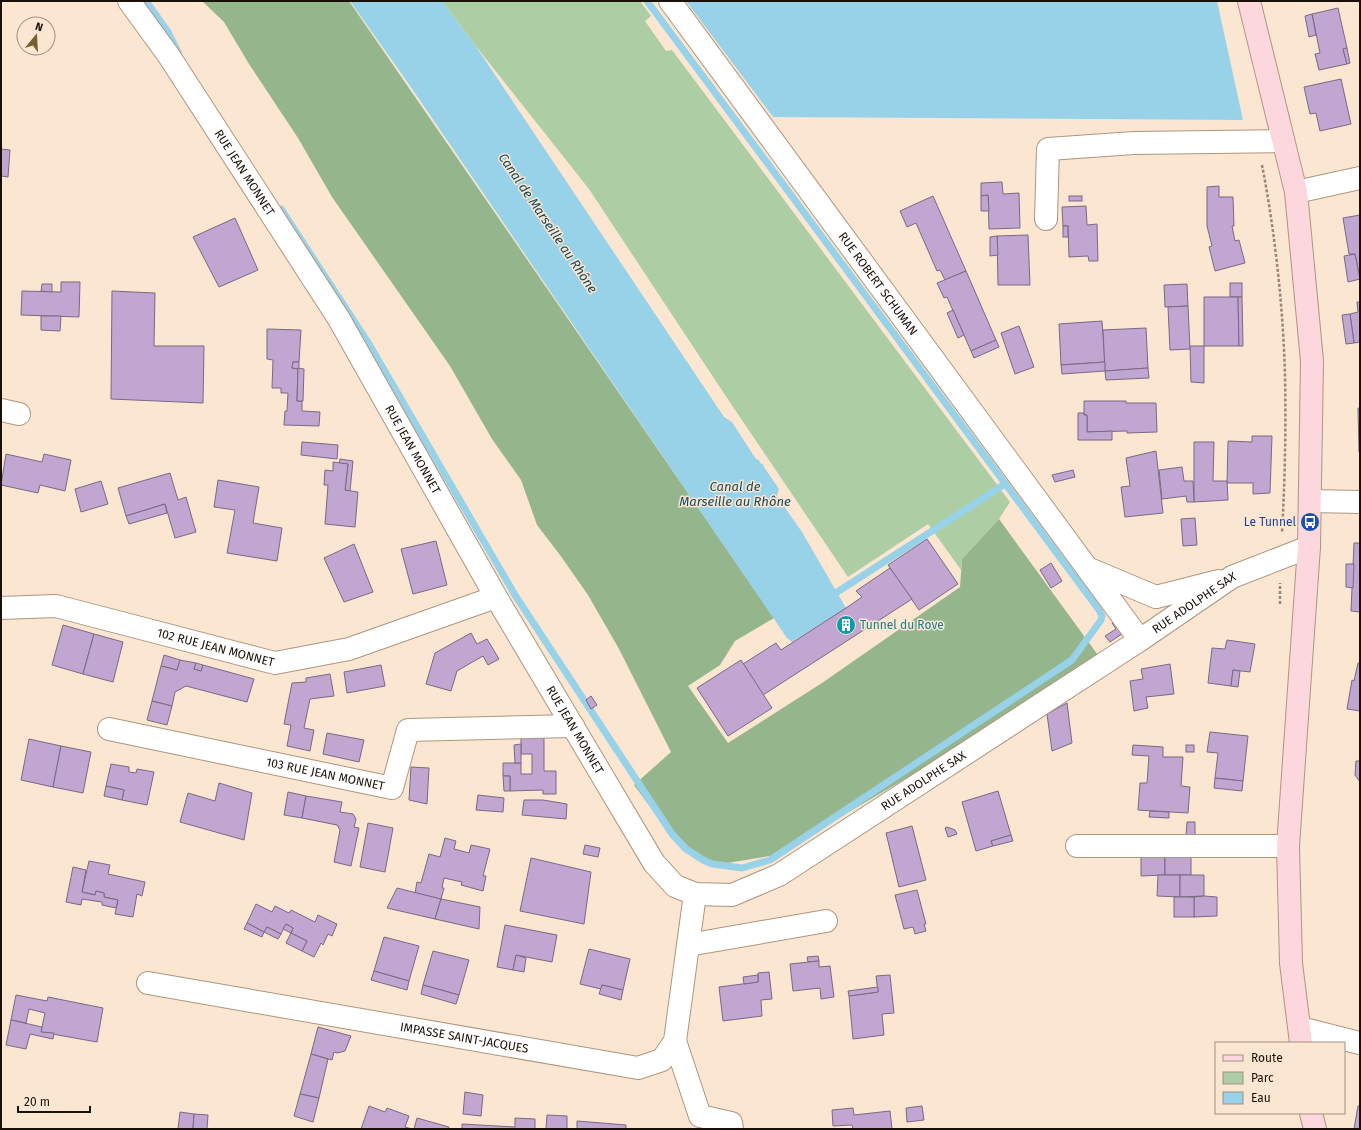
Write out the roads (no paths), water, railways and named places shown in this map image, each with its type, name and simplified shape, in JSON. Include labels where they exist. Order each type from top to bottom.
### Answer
[{"type":"street","name":"RUE JEAN MONNET","points":[[129,1],[169,56],[339,319],[496,597],[654,863],[675,886],[695,894]]},
{"type":"street","name":"RUE ROBERT SCHUMAN","points":[[670,1],[1140,640]]},
{"type":"street","points":[[1249,1],[1296,192],[1312,361],[1309,547],[1288,846],[1290,962],[1301,1035],[1360,1043]]},
{"type":"street","points":[[1046,219],[1048,149],[1134,143],[1283,141]]},
{"type":"street","points":[[1296,192],[1360,178]]},
{"type":"street","points":[[1310,501],[1360,502]]},
{"type":"street","name":"RUE ADOLPHE SAX","points":[[695,894],[732,895],[779,875],[1159,628],[1232,578],[1309,547]]},
{"type":"street","points":[[1086,567],[1156,597],[1232,578]]},
{"type":"street","name":"102 RUE JEAN MONNET","points":[[1,608],[56,606],[275,663],[349,649],[496,597]]},
{"type":"street","points":[[1156,597],[1159,628]]},
{"type":"street","name":"103 RUE JEAN MONNET","points":[[109,729],[392,788],[408,730],[573,726]]},
{"type":"street","points":[[1078,846],[1288,846]]},
{"type":"street","points":[[695,894],[688,945],[826,921]]},
{"type":"street","name":"IMPASSE SAINT-JACQUES","points":[[148,982],[638,1068],[662,1060],[675,1041],[688,945]]},
{"type":"street","points":[[675,1041],[700,1116],[731,1123],[732,1129]]},
{"type":"street","points":[[1311,1114],[1315,1129]]},
{"type":"water","name":"Canal de Marseille au Rhône","points":[[350,1],[442,1],[475,45],[724,417],[732,422],[756,459],[763,464],[779,489],[777,496],[802,532],[846,608],[792,642],[787,638],[408,83]]},
{"type":"water","points":[[686,1],[1217,1],[1243,120],[773,117]]},
{"type":"waterway","points":[[146,1],[168,32],[178,52]]},
{"type":"waterway","points":[[281,209],[369,344],[515,595],[672,834],[686,849],[712,864],[742,868],[770,860],[1072,660],[1101,620],[1102,616],[647,1]]},
{"type":"waterway","points":[[831,596],[1005,484]]},
{"type":"place","name":"Le Tunnel","points":[[1310,522]]},
{"type":"place","name":"Tunnel du Rove","points":[[846,625]]}]
